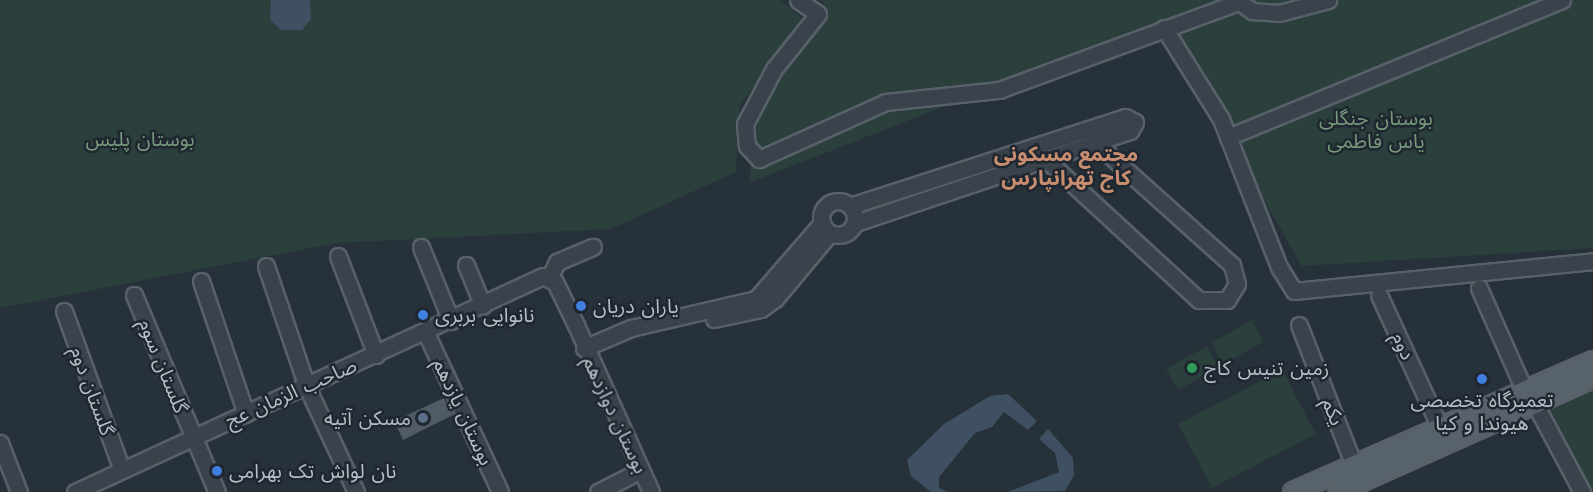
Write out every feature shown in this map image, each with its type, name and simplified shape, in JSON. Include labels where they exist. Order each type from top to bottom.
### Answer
[{"type":"main road","points":[[1338,492],[1372,485],[1593,361]]},
{"type":"main road","points":[[1293,492],[1441,430],[1593,378]]},
{"type":"street","points":[[798,0],[818,14],[774,69],[745,124],[747,146],[759,159],[886,102],[999,90],[1081,64],[1164,28],[1238,1],[1252,11],[1279,13],[1328,0]]},
{"type":"street","points":[[1228,137],[1562,0]]},
{"type":"street","points":[[1164,28],[1228,137],[1279,267],[1294,291],[1593,261]]},
{"type":"street","points":[[582,343],[610,338],[631,328],[756,299],[826,228],[830,204],[850,206],[1040,153],[1096,143],[1130,131],[1135,122],[1125,117],[1040,153],[855,223],[847,233],[826,228]]},
{"type":"street","points":[[1040,153],[1199,300],[1227,300],[1237,284],[1232,266],[1096,143]]},
{"type":"street","points":[[850,206],[855,223]]},
{"type":"street","points":[[421,247],[451,321]]},
{"type":"street","points":[[506,293],[526,281],[549,279],[557,262],[593,247]]},
{"type":"street","points":[[338,256],[376,355]]},
{"type":"street","points":[[466,265],[483,306]]},
{"type":"street","points":[[267,266],[307,387],[356,492]]},
{"type":"street","name":"بوستان دوازدهم","points":[[549,279],[555,282],[651,492]]},
{"type":"street","points":[[201,281],[246,414]]},
{"type":"street","name":"بوستان دوازدهم","points":[[506,293],[541,286],[550,291],[582,343]]},
{"type":"street","points":[[1479,288],[1530,398],[1582,492]]},
{"type":"street","name":"صاحب الزمان عج","points":[[75,492],[191,437],[426,333],[506,293]]},
{"type":"street","name":"گلستان سوم","points":[[134,295],[191,437],[217,492]]},
{"type":"street","name":"دوم","points":[[1379,295],[1441,430]]},
{"type":"street","name":"گلستان دوم","points":[[64,311],[122,470]]},
{"type":"street","name":"یکم","points":[[1299,325],[1354,465]]},
{"type":"street","name":"بوستان یازدهم","points":[[426,333],[500,492]]},
{"type":"street","points":[[0,443],[19,492]]},
{"type":"street","points":[[598,492],[641,470]]},
{"type":"green space","name":"بوستان پلیس","points":[[0,0],[780,0],[804,20],[740,105],[736,172],[611,229],[337,243],[0,308]]},
{"type":"green space","name":"بوستان جنگلی یاس فاطمی","points":[[820,0],[1593,0],[1593,248],[1302,266],[1161,21],[749,183],[757,122],[824,3]]},
{"type":"green space","name":"زمین تنیس کاج","points":[[1252,320],[1264,342],[1223,364],[1211,343]]},
{"type":"green space","name":"زمین تنیس کاج","points":[[1207,346],[1219,367],[1178,390],[1166,369]]},
{"type":"green space","points":[[1282,370],[1316,434],[1212,488],[1178,424]]},
{"type":"green space","points":[[1593,389],[1593,492],[1585,492],[1549,409]]},
{"type":"water","points":[[271,0],[310,0],[311,19],[302,30],[281,30],[270,20]]},
{"type":"water","points":[[1008,394],[1037,421],[1028,430],[1004,412],[992,427],[975,433],[939,477],[939,488],[948,492],[931,492],[911,476],[907,460],[944,424],[990,396]]},
{"type":"water","points":[[1048,429],[1073,458],[1074,475],[1065,491],[1008,492],[1059,472],[1055,453],[1039,439]]},
{"type":"building","name":"مسکن آتیه","points":[[444,398],[453,415],[403,440],[394,421]]},
{"type":"place","name":"یاران دریان","points":[[581,306]]},
{"type":"place","name":"نانوایی بربری","points":[[423,315]]},
{"type":"place","name":"زمین تنیس کاج","points":[[1192,368]]},
{"type":"place","name":"تعمیرگاه تخصصی هیوندا و کیا","points":[[1482,379]]},
{"type":"place","name":"مسکن آتیه","points":[[423,418]]},
{"type":"place","name":"نان‌ لواش‌ تک‌ بهرامی","points":[[217,471]]},
{"type":"district","name":"مجتمع مسکونی کاج تهرانپارس","points":[[1066,166]]}]
